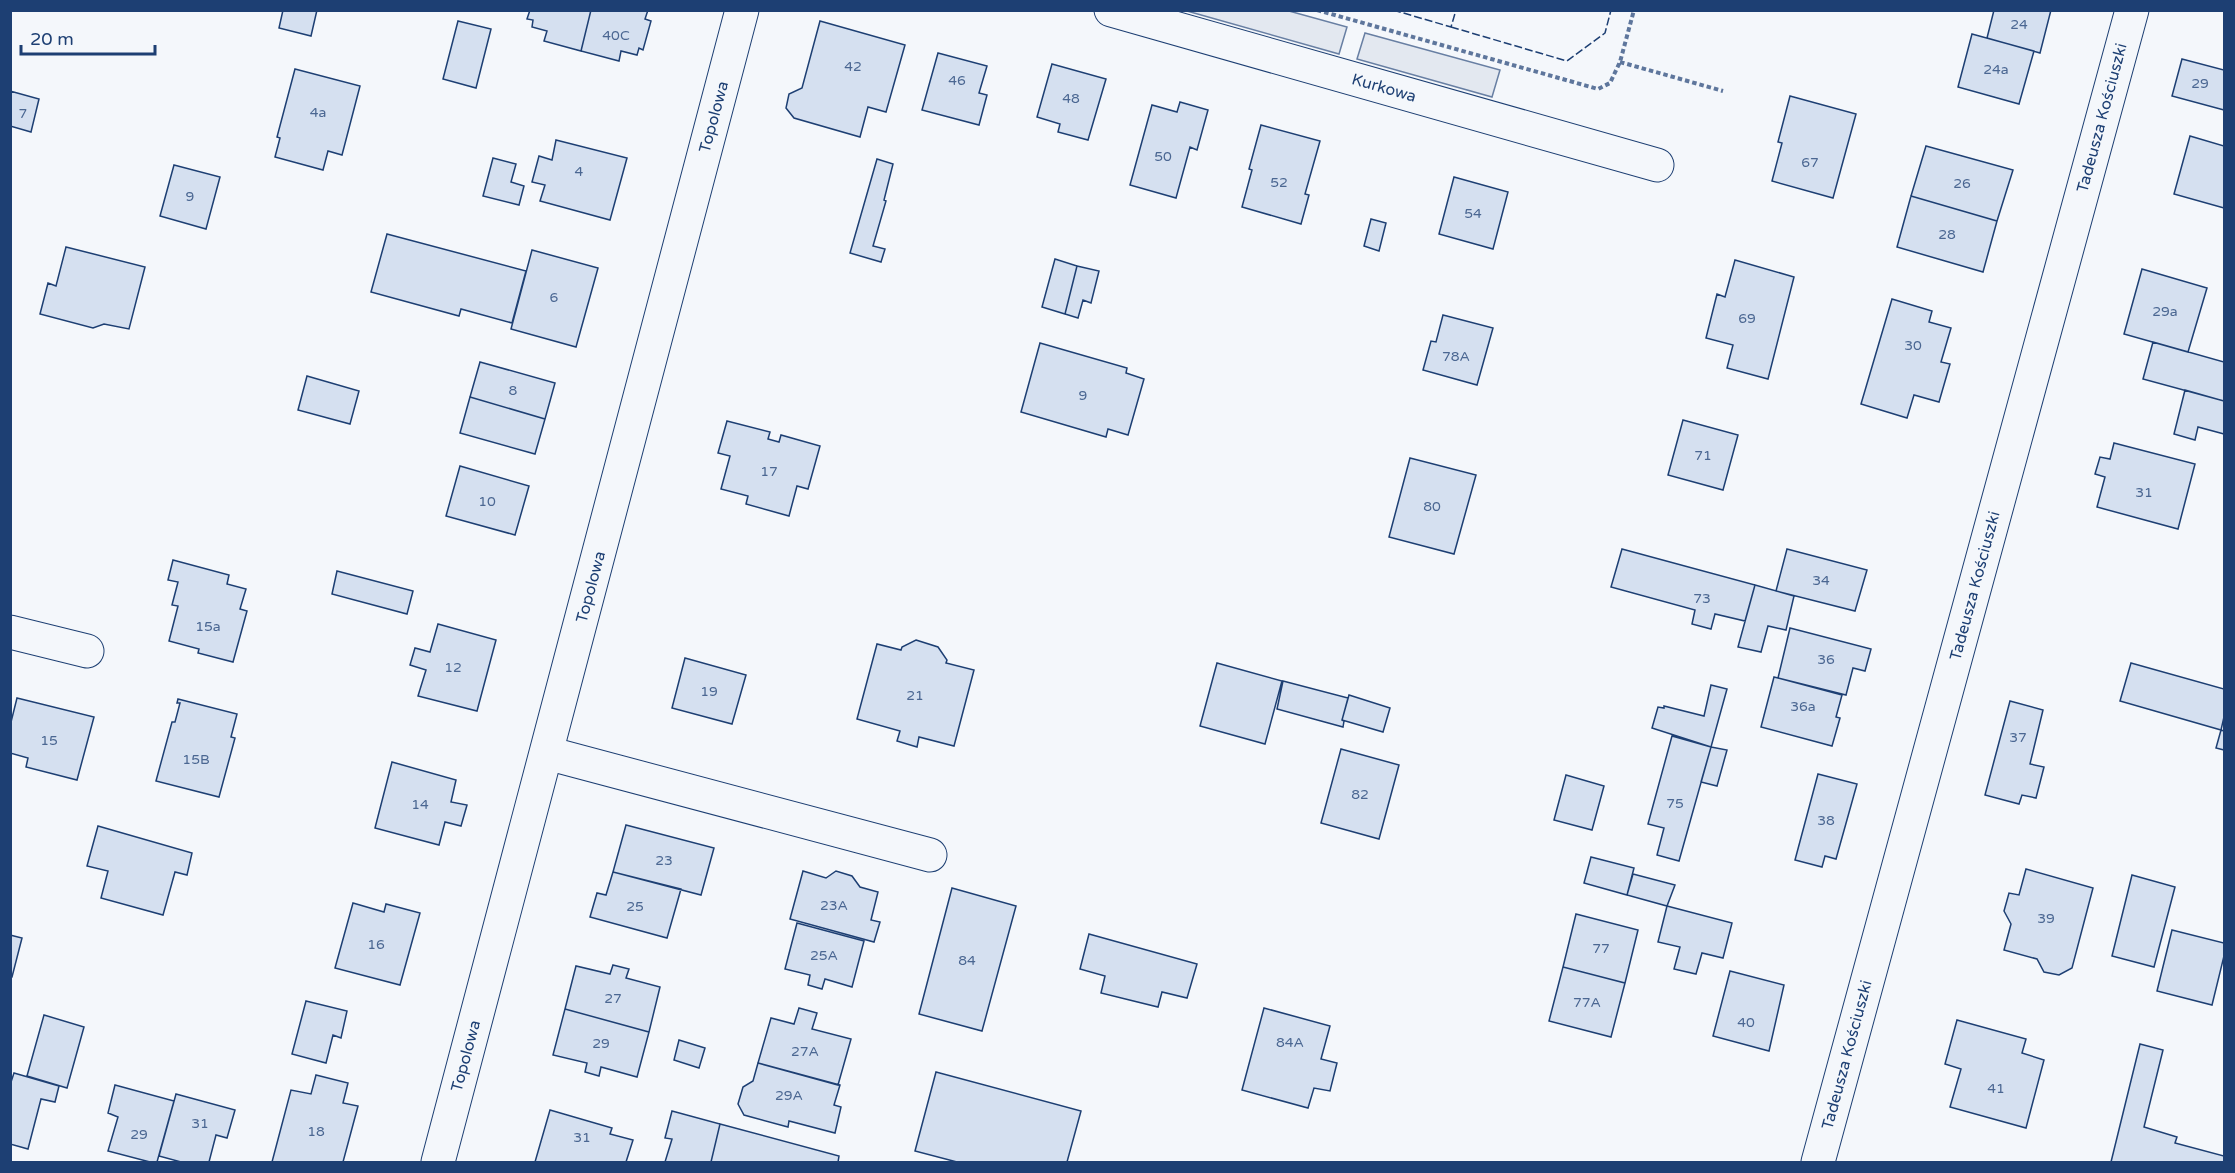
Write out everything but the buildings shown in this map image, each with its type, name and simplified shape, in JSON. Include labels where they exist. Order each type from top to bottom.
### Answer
[{"type":"street","name":"Topolowa","points":[[438,1162],[742,10]]},
{"type":"street","name":"Kurkowa","points":[[1111,10],[1657,165]]},
{"type":"street","name":"Tadeusza Kościuszki","points":[[1818,1162],[2132,10]]},
{"type":"street","points":[[10,632],[87,651]]},
{"type":"street","points":[[547,753],[930,855]]},
{"type":"path","points":[[1317,10],[1598,89],[1610,83],[1620,62],[1634,10]]},
{"type":"path","points":[[1620,62],[1723,92]]},
{"type":"shaded area","points":[[1187,11],[1289,11],[1347,27],[1339,54]]},
{"type":"shaded area","points":[[1365,33],[1500,70],[1492,97],[1357,59]]},
{"type":"fence","points":[[1393,10],[1451,27],[1456,10]]},
{"type":"fence","points":[[1451,27],[1567,61],[1605,33],[1611,10]]}]
